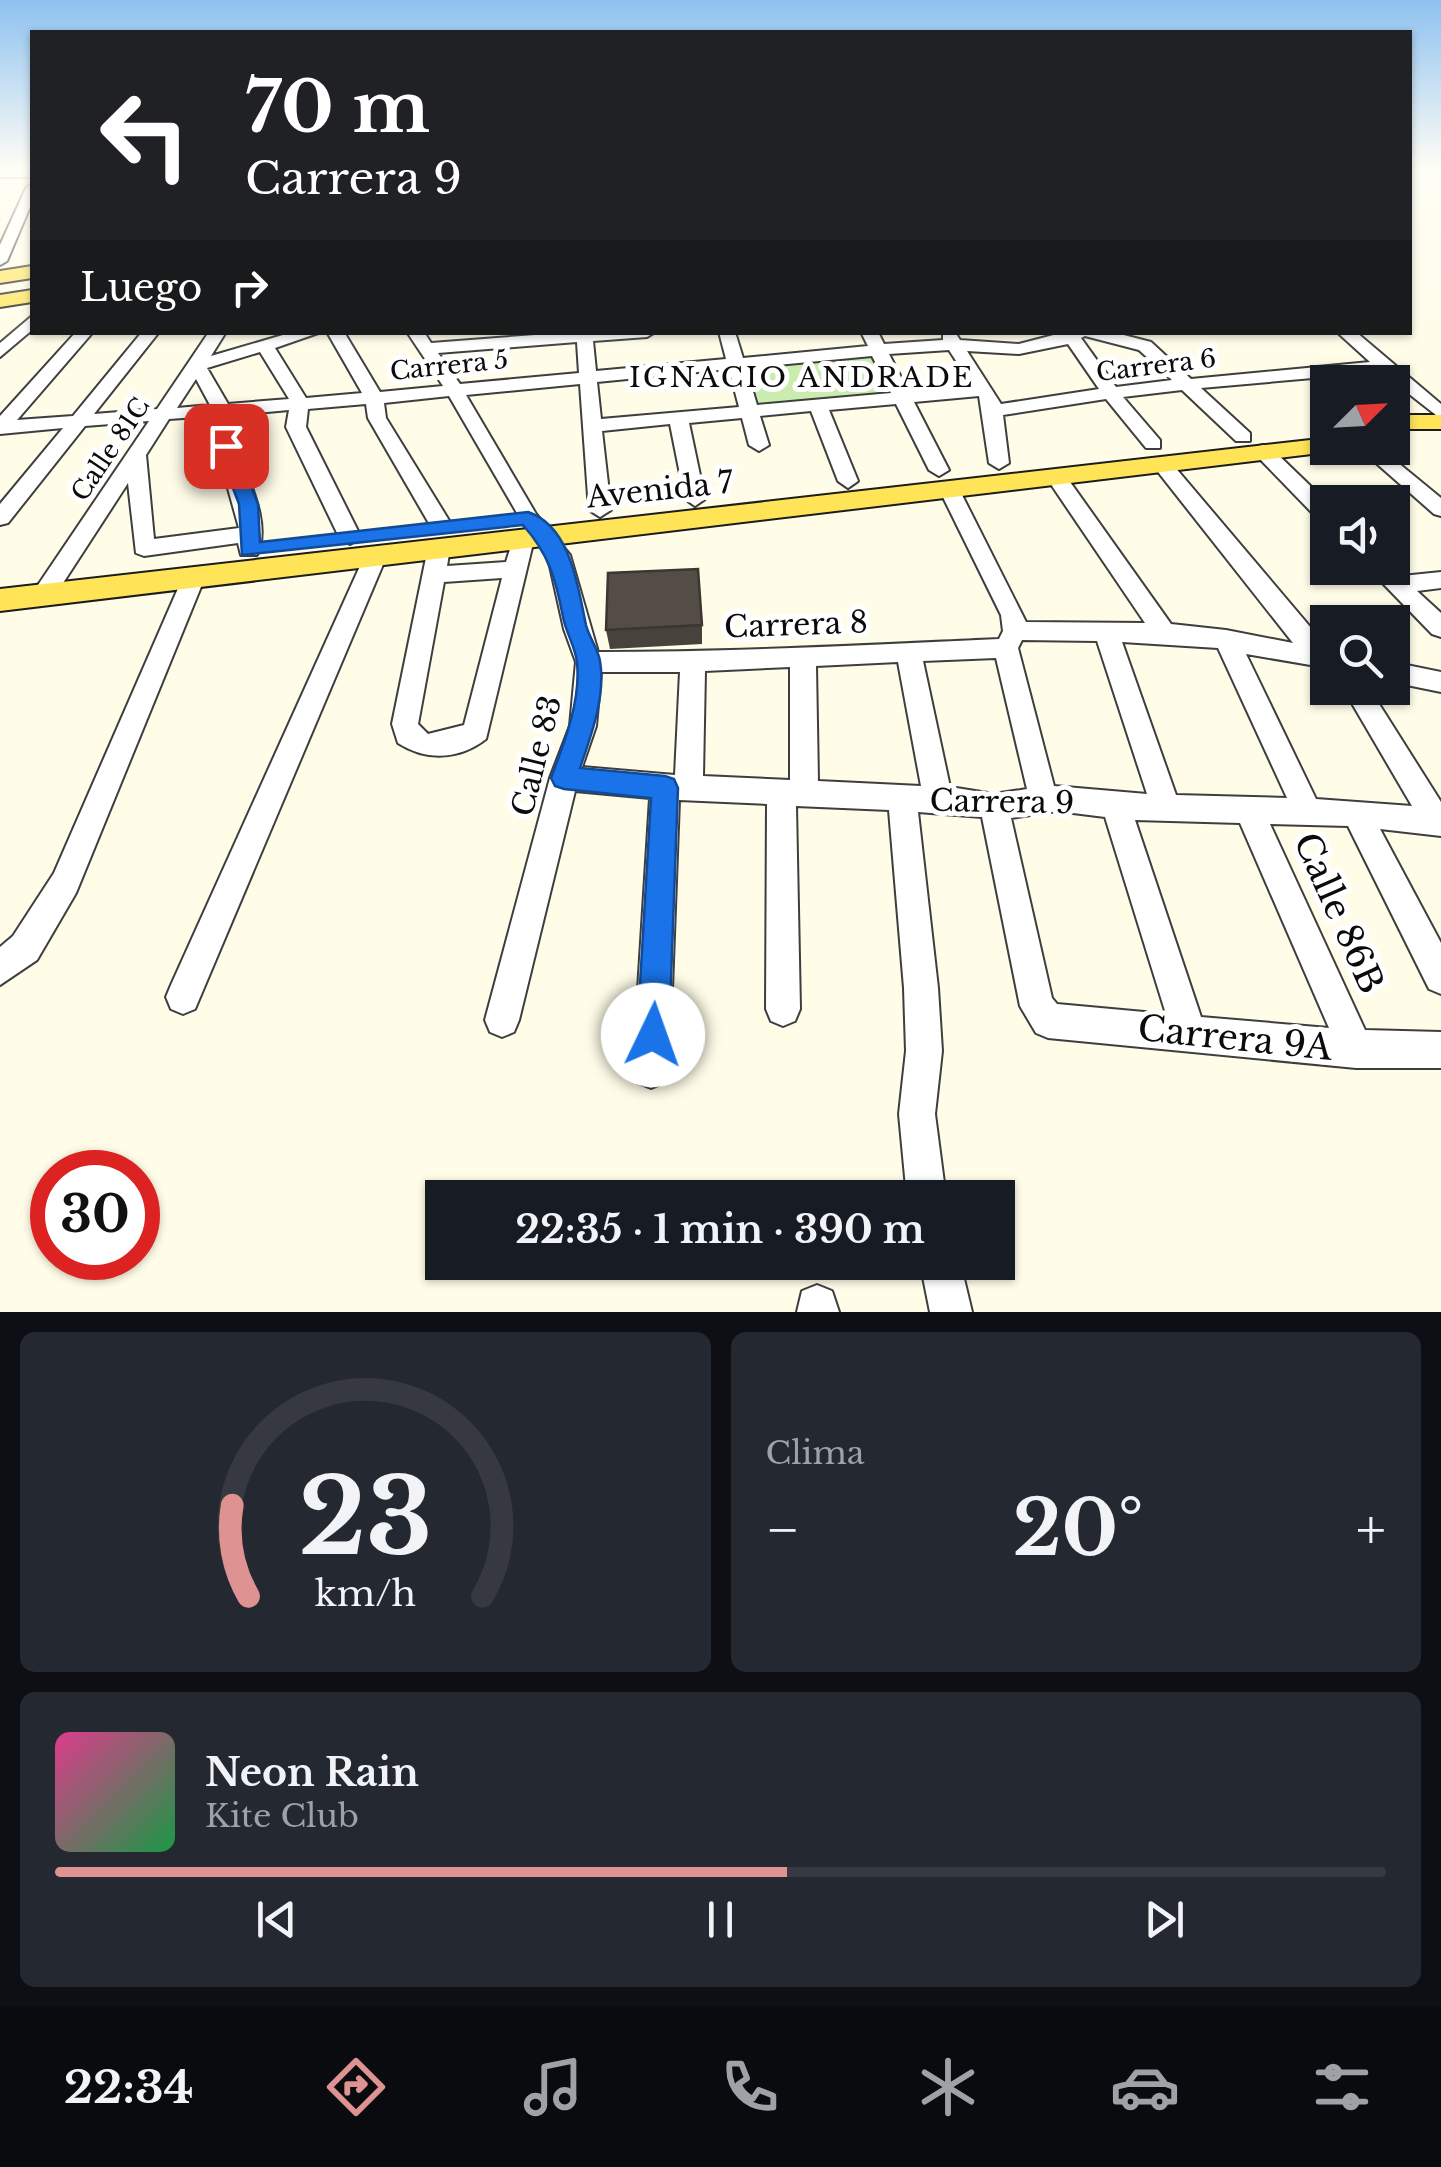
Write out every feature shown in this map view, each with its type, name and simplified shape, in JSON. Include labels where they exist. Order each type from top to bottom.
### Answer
[{"type":"main road","points":[[0,277],[30,272]]},
{"type":"main road","points":[[0,300],[30,296]]},
{"type":"main road","points":[[1410,422],[1441,422]]},
{"type":"main road","name":"Avenida 7","points":[[531,530],[944,480],[999,463],[1157,454],[1253,444],[1310,432]]},
{"type":"main road","points":[[1410,438],[1441,435]]},
{"type":"main road","name":"Avenida 7","points":[[1253,444],[1310,446]]},
{"type":"main road","name":"Avenida 7","points":[[0,581],[50,585],[194,577],[439,550],[600,510],[848,481],[1056,478],[1157,454]]},
{"type":"main road","name":"Avenida 7","points":[[0,600],[50,585],[250,542],[350,537],[439,550]]},
{"type":"street","points":[[0,261],[18,230]]},
{"type":"street","points":[[0,352],[30,324]]},
{"type":"street","points":[[0,427],[82,335]]},
{"type":"street","points":[[0,518],[149,335]]},
{"type":"street","name":"Calle 81C","points":[[50,585],[216,335]]},
{"type":"street","points":[[136,452],[144,548],[250,542],[249,504],[224,438],[230,409],[197,365],[303,335]]},
{"type":"street","points":[[337,335],[374,398],[377,418],[439,550],[406,724],[408,735],[424,746],[464,740],[476,731],[516,569],[531,530]]},
{"type":"street","points":[[420,341],[584,335],[600,510]]},
{"type":"street","points":[[728,335],[759,445]]},
{"type":"street","points":[[980,335],[951,339],[984,390],[992,411],[999,463]]},
{"type":"street","name":"Carrera 5","points":[[0,427],[374,398],[736,364],[873,342],[951,339],[1020,350],[1058,344],[1078,335]]},
{"type":"street","points":[[1081,335],[1112,396],[1310,642]]},
{"type":"street","points":[[1085,335],[1144,346],[1310,499]]},
{"type":"street","points":[[1349,335],[1384,365]]},
{"type":"street","name":"Calle 83","points":[[420,341],[454,389],[531,530],[559,555],[576,629],[589,662],[582,726],[564,778],[502,1020]]},
{"type":"street","points":[[873,342],[1008,601],[1011,639],[1044,801]]},
{"type":"street","points":[[265,346],[300,402],[296,427],[350,537]]},
{"type":"street","name":"Carrera 6","points":[[992,411],[1188,384],[1310,373]]},
{"type":"street","points":[[1410,387],[1441,413]]},
{"type":"street","points":[[592,426],[984,390]]},
{"type":"street","points":[[818,405],[848,481]]},
{"type":"street","points":[[678,417],[696,499]]},
{"type":"street","points":[[1389,465],[1441,509]]},
{"type":"street","points":[[1056,478],[1164,633]]},
{"type":"street","points":[[439,550],[516,569]]},
{"type":"street","points":[[183,998],[376,555]]},
{"type":"street","points":[[0,968],[25,948],[64,883],[194,577]]},
{"type":"street","points":[[1410,584],[1441,580]]},
{"type":"street","points":[[1397,585],[1441,628]]},
{"type":"street","points":[[1106,631],[1166,805]]},
{"type":"street","name":"Carrera 8","points":[[589,662],[693,662],[803,654],[909,655],[1011,639],[1106,631],[1226,639],[1256,648],[1310,655]]},
{"type":"street","name":"Calle 86B","points":[[1226,639],[1310,814]]},
{"type":"street","points":[[782,1009],[803,654]]},
{"type":"street","points":[[909,655],[938,801]]},
{"type":"street","points":[[652,1070],[677,788],[693,662]]},
{"type":"street","points":[[1410,676],[1441,682]]},
{"type":"street","points":[[1366,705],[1439,823]]},
{"type":"street","name":"Carrera 9","points":[[564,778],[994,807],[1057,798],[1116,806],[1356,813],[1439,823]]},
{"type":"street","points":[[902,800],[924,1051],[917,1114],[925,1180]]},
{"type":"street","points":[[1116,806],[1188,1030]]},
{"type":"street","name":"Carrera 9A","points":[[994,807],[1037,1006],[1048,1021],[1188,1030],[1356,1050],[1441,1050]]},
{"type":"street","name":"Calle 86B","points":[[1249,809],[1356,1050]]},
{"type":"street","points":[[1356,813],[1441,977]]},
{"type":"street","points":[[944,1280],[951,1312]]},
{"type":"green space","points":[[876,352],[898,397],[751,410],[738,366]]},
{"type":"building","points":[[698,569],[702,625],[606,630],[608,573]]},
{"type":"district","name":"IGNACIO ANDRADE","points":[[802,377]]},
{"type":"route","points":[[226,446],[249,504],[250,550],[528,518],[552,544],[566,574],[576,629],[589,662],[582,726],[564,778],[665,788],[653,1035]]}]
